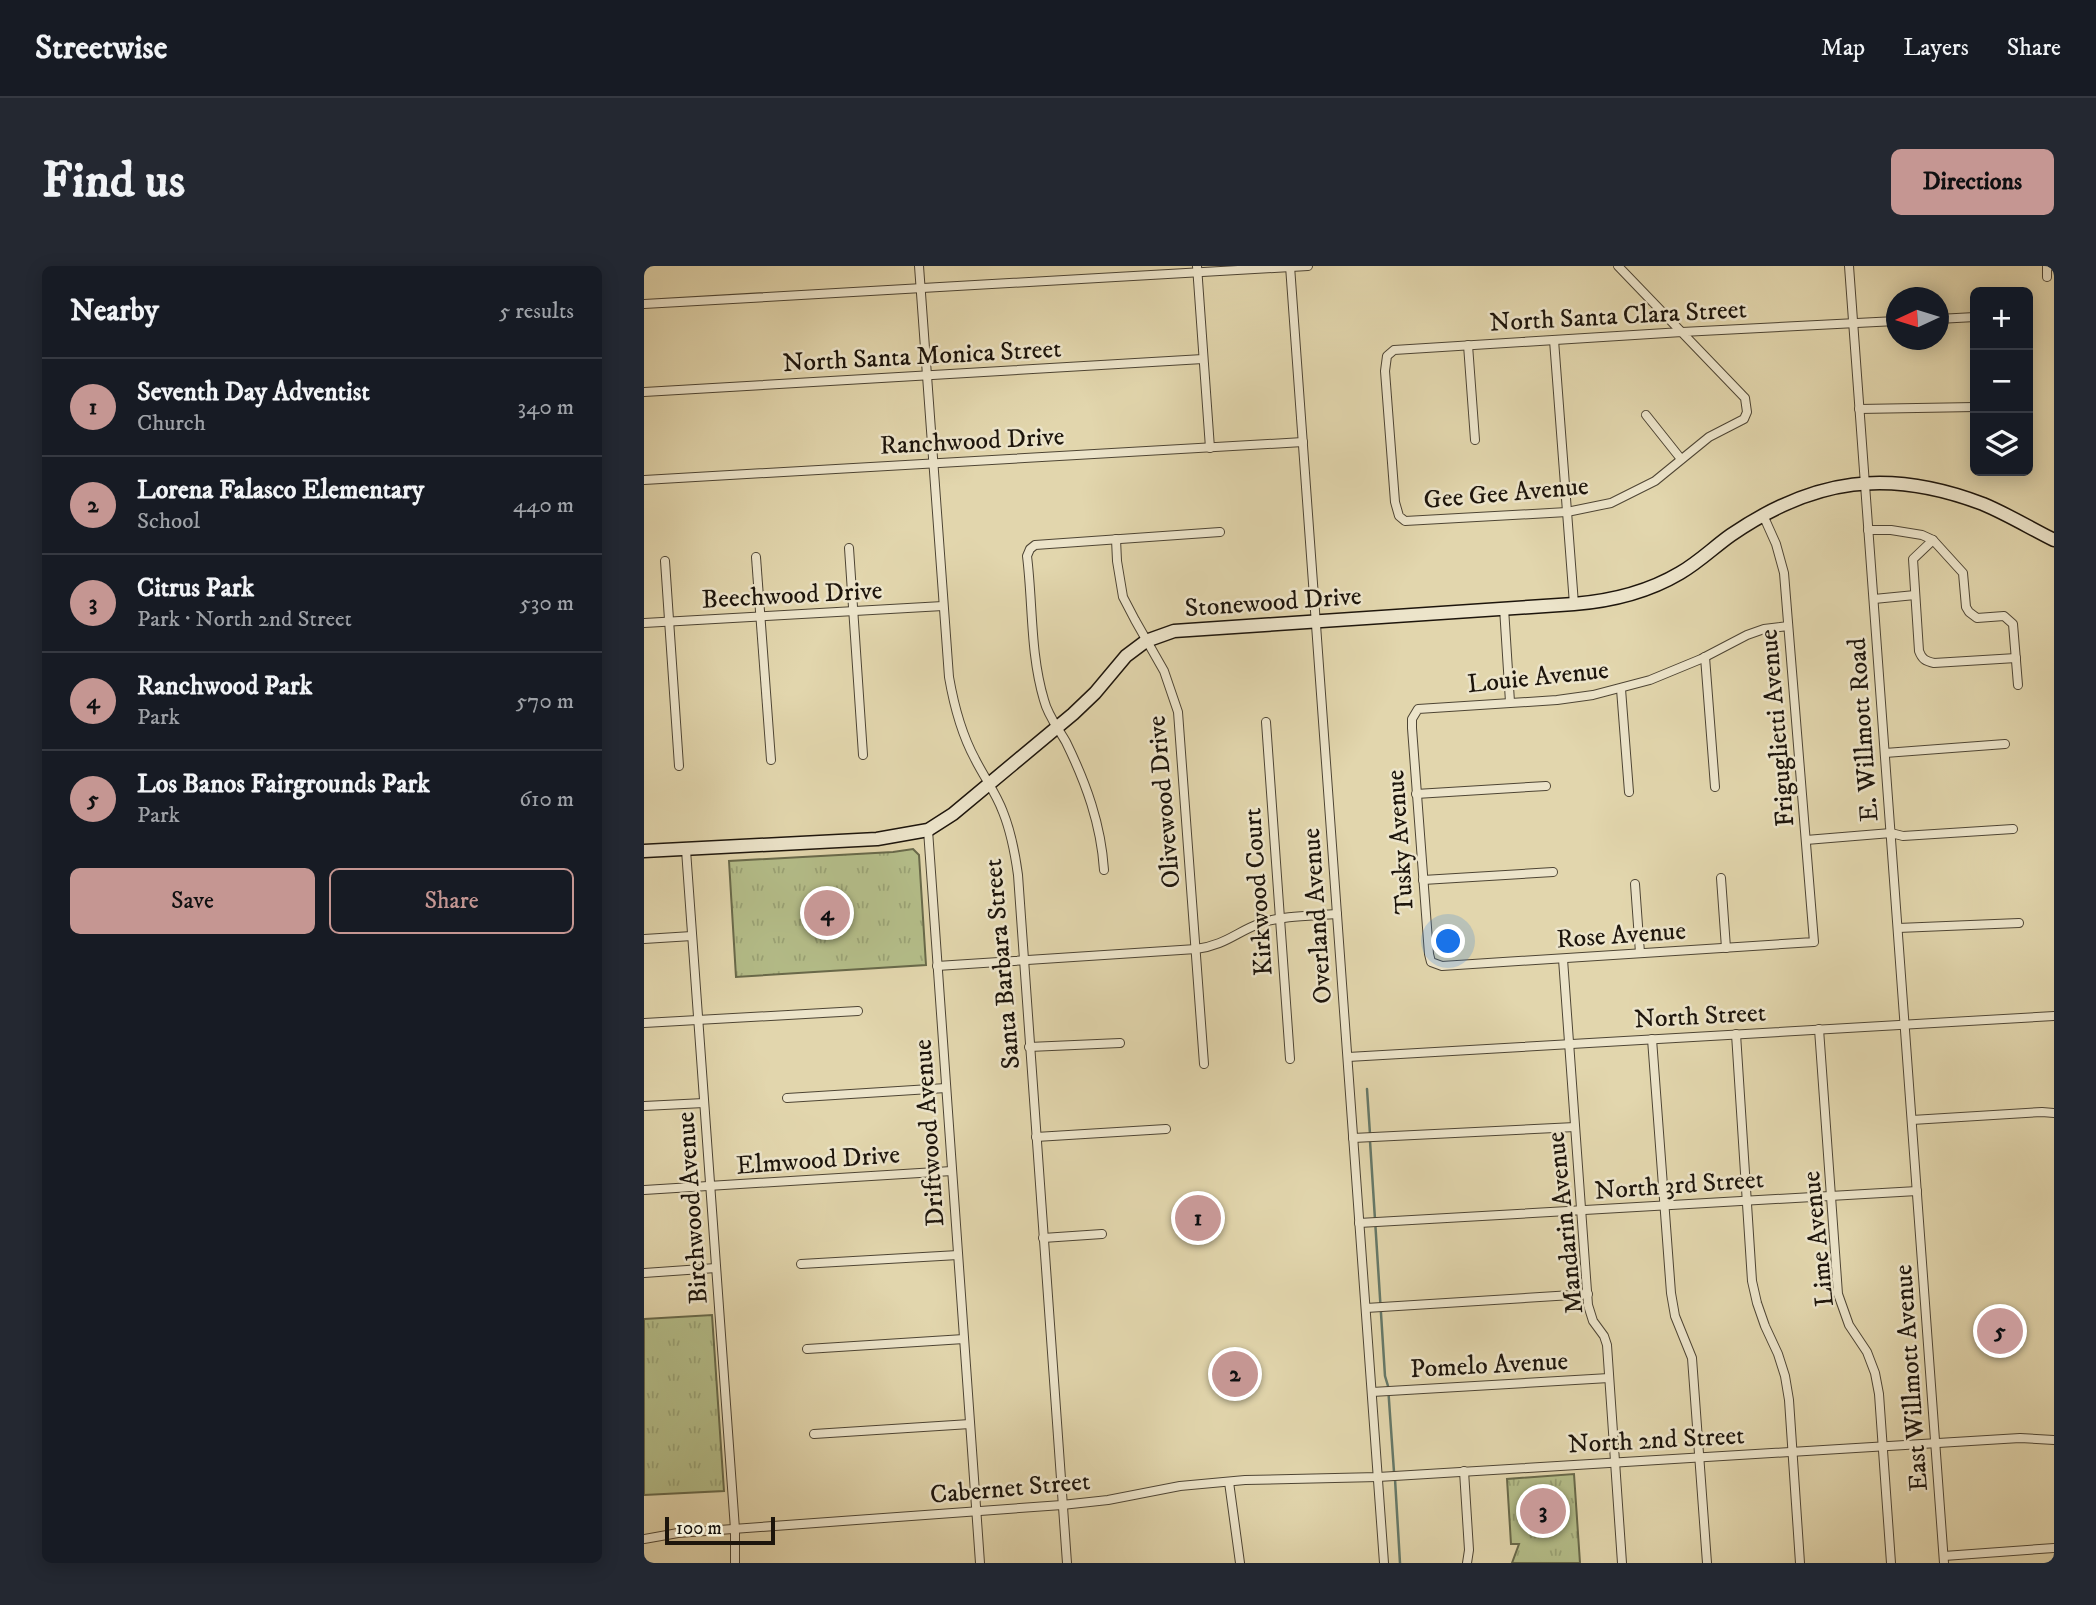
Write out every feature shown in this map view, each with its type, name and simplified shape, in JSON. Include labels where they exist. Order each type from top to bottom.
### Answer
[{"type":"street","name":"Santa Barbara Street","points":[[919,266],[946,652],[953,702],[966,741],[1002,809],[1014,849],[1018,875],[1067,1563]]},
{"type":"street","points":[[644,304],[921,289],[1197,269],[1308,266]]},
{"type":"street","points":[[1618,266],[1682,332]]},
{"type":"street","name":"E. Willmott Road","points":[[1849,266],[1917,1191]]},
{"type":"street","points":[[2047,266],[2048,277]]},
{"type":"street","name":"Overland Avenue","points":[[1290,267],[1384,1563]]},
{"type":"street","points":[[1197,269],[1210,448]]},
{"type":"street","points":[[1949,318],[1970,317]]},
{"type":"street","name":"North Santa Clara Street","points":[[1405,521],[1399,516],[1395,502],[1385,371],[1387,356],[1394,350],[1886,321]]},
{"type":"street","name":"Gee Gee Avenue","points":[[1405,521],[1567,512],[1611,503],[1655,481],[1716,433],[1744,419],[1747,412],[1745,398],[1682,332]]},
{"type":"street","points":[[1554,340],[1574,604]]},
{"type":"street","points":[[1468,345],[1475,440]]},
{"type":"street","name":"North Santa Monica Street","points":[[644,393],[1203,359]]},
{"type":"street","points":[[1859,409],[1970,407]]},
{"type":"street","points":[[1646,415],[1681,459]]},
{"type":"street","name":"Ranchwood Drive","points":[[644,481],[1303,442]]},
{"type":"street","name":"Stonewood Drive","points":[[644,851],[877,839],[928,830],[953,814],[1095,693],[1126,656],[1146,641],[1165,633],[1184,629],[1574,604],[1618,598],[1657,585],[1680,573],[1763,515],[1812,493],[1865,483],[1915,485],[1955,495],[2000,511],[2054,540]]},
{"type":"street","name":"Friguglietti Avenue","points":[[1763,515],[1783,566],[1814,942]]},
{"type":"street","points":[[1868,530],[1891,530],[1922,535],[1933,540],[1963,573],[1966,607],[1969,612],[1977,618],[2004,616],[2013,624],[2018,685]]},
{"type":"street","points":[[1104,870],[1098,824],[1089,794],[1044,700],[1035,665],[1027,556],[1035,545],[1220,532]]},
{"type":"street","name":"Olivewood Drive","points":[[1116,539],[1123,597],[1164,671],[1178,712],[1204,1063]]},
{"type":"street","points":[[1933,540],[1913,559],[1919,651],[1925,660],[1934,663],[2016,658]]},
{"type":"street","points":[[849,548],[863,755]]},
{"type":"street","points":[[756,557],[771,761]]},
{"type":"street","points":[[665,561],[678,766]]},
{"type":"street","points":[[1874,599],[1915,595]]},
{"type":"street","name":"Beechwood Drive","points":[[644,624],[943,606]]},
{"type":"street","points":[[1504,608],[1510,702]]},
{"type":"street","name":"Louie Avenue","points":[[1412,719],[1418,709],[1557,700],[1621,688],[1650,680],[1705,657],[1747,635],[1788,625]]},
{"type":"street","points":[[1705,657],[1715,787]]},
{"type":"street","points":[[1621,688],[1629,792]]},
{"type":"street","name":"Tusky Avenue","points":[[1412,719],[1431,961]]},
{"type":"street","name":"Kirkwood Court","points":[[1266,722],[1290,1059]]},
{"type":"street","points":[[1885,753],[2005,744]]},
{"type":"street","points":[[1416,794],[1546,786]]},
{"type":"street","points":[[1806,839],[2013,829]]},
{"type":"street","name":"Driftwood Avenue","points":[[928,830],[981,1563]]},
{"type":"street","name":"Birchwood Avenue","points":[[686,849],[735,1529],[735,1563]]},
{"type":"street","points":[[1423,880],[1553,872]]},
{"type":"street","points":[[1721,878],[1726,947]]},
{"type":"street","points":[[1635,884],[1640,953]]},
{"type":"street","points":[[937,966],[1196,949],[1221,944],[1256,925],[1281,919],[1337,915]]},
{"type":"street","points":[[1898,928],[2019,923]]},
{"type":"street","points":[[644,939],[692,936]]},
{"type":"street","name":"Rose Avenue","points":[[1431,961],[1442,966],[1814,942]]},
{"type":"street","name":"Mandarin Avenue","points":[[1563,958],[1588,1305],[1606,1345],[1622,1563]]},
{"type":"street","points":[[644,1023],[858,1010]]},
{"type":"street","name":"North Street","points":[[1348,1057],[2054,1016]]},
{"type":"street","name":"Lime Avenue","points":[[1819,1029],[1838,1294],[1849,1325],[1867,1352],[1875,1373],[1879,1394],[1891,1563]]},
{"type":"street","points":[[1736,1034],[1752,1281],[1757,1303],[1785,1376],[1800,1563]]},
{"type":"street","points":[[1652,1039],[1673,1308],[1692,1358],[1707,1563]]},
{"type":"street","points":[[1029,1048],[1120,1043]]},
{"type":"street","points":[[787,1098],[946,1088]]},
{"type":"street","points":[[644,1107],[704,1103]]},
{"type":"street","points":[[1912,1121],[2054,1113]]},
{"type":"street","points":[[1353,1138],[1576,1127]]},
{"type":"street","points":[[1036,1137],[1166,1129]]},
{"type":"street","name":"Elmwood Drive","points":[[644,1190],[952,1171]]},
{"type":"street","name":"North 3rd Street","points":[[1359,1223],[1917,1191]]},
{"type":"street","name":"East Willmott Avenue","points":[[1917,1191],[1944,1559]]},
{"type":"street","points":[[1043,1238],[1102,1234]]},
{"type":"street","points":[[801,1264],[958,1255]]},
{"type":"street","points":[[644,1273],[716,1268]]},
{"type":"street","points":[[1366,1308],[1588,1294]]},
{"type":"street","points":[[807,1349],[964,1339]]},
{"type":"street","name":"Pomelo Avenue","points":[[1372,1392],[1609,1378]]},
{"type":"street","points":[[814,1434],[971,1428]]},
{"type":"street","name":"North 2nd Street","points":[[1378,1477],[2020,1438],[2054,1440]]},
{"type":"street","points":[[1464,1471],[1469,1550],[1467,1563]]},
{"type":"street","name":"Cabernet Street","points":[[644,1539],[678,1533],[1062,1505],[1108,1500],[1180,1486],[1344,1476],[1378,1477]]},
{"type":"street","points":[[1229,1482],[1240,1563]]},
{"type":"street","points":[[1944,1559],[2054,1548]]},
{"type":"green space","points":[[913,849],[919,855],[926,965],[736,977],[729,861]]},
{"type":"green space","points":[[712,1315],[724,1491],[644,1495],[644,1319]]},
{"type":"green space","points":[[1574,1474],[1580,1563],[1512,1563],[1519,1544],[1511,1544],[1507,1479]]},
{"type":"waterway","points":[[1367,1089],[1370,1134]]},
{"type":"waterway","points":[[1370,1141],[1394,1472]]},
{"type":"waterway","points":[[1395,1479],[1400,1563]]},
{"type":"place","name":"Ranchwood Park","points":[[827,913]]},
{"type":"place","name":"Seventh Day Adventist","points":[[1198,1218]]},
{"type":"place","name":"Los Banos Fairgrounds Park","points":[[2000,1331]]},
{"type":"place","name":"Lorena Falasco Elementary","points":[[1235,1374]]},
{"type":"place","name":"Citrus Park","points":[[1543,1511]]}]
